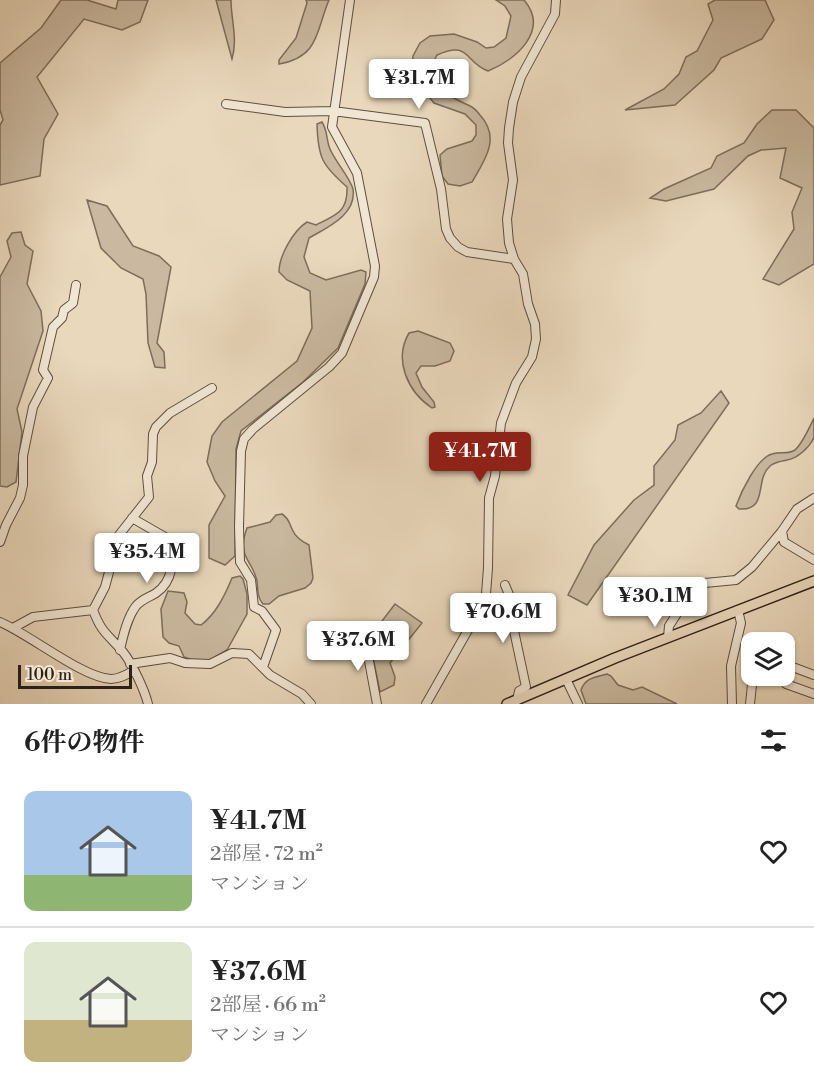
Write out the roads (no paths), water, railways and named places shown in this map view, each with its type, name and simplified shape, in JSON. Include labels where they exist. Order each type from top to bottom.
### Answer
[{"type":"main road","points":[[512,702],[668,637],[814,580]]},
{"type":"street","points":[[263,667],[276,630],[262,611],[254,607],[251,580],[240,562],[241,451],[244,439],[253,429],[329,367],[342,353],[374,277],[375,266],[357,173],[332,127],[350,0]]},
{"type":"street","points":[[426,704],[472,623],[488,587],[489,498],[495,476],[501,423],[516,382],[532,357],[536,339],[535,324],[528,304],[523,274],[514,259],[507,229],[513,180],[508,143],[513,102],[520,77],[555,14],[556,0]]},
{"type":"street","points":[[226,104],[290,113],[333,111],[425,123],[441,189],[446,229],[450,238],[455,245],[467,252],[514,259]]},
{"type":"street","points":[[0,542],[20,498],[23,485],[23,456],[33,407],[48,378],[43,370],[50,337],[53,327],[62,318],[64,310],[73,303],[76,285]]},
{"type":"street","points":[[93,610],[105,587],[119,535],[149,497],[147,476],[152,462],[153,434],[156,427],[170,413],[212,388]]},
{"type":"street","points":[[668,637],[669,626],[698,588],[705,584],[736,580],[752,567],[797,509],[814,498]]},
{"type":"street","points":[[120,650],[136,606],[161,589],[174,563],[172,542],[132,518]]},
{"type":"street","points":[[782,531],[784,542],[814,560]]},
{"type":"street","points":[[505,585],[513,604],[513,626],[526,687],[519,691],[512,702]]},
{"type":"street","points":[[14,628],[33,617],[93,610]]},
{"type":"street","points":[[93,610],[104,634],[120,650],[144,689],[148,704]]},
{"type":"street","points":[[732,704],[731,666],[741,623],[738,610]]},
{"type":"street","points":[[0,622],[14,628],[68,662],[99,676],[115,679],[131,667],[170,658],[185,663],[210,664],[232,653],[249,654],[270,675],[302,694],[311,704]]},
{"type":"street","points":[[362,634],[377,704]]},
{"type":"street","points":[[795,668],[814,675]]},
{"type":"street","points":[[566,679],[578,704]]},
{"type":"street","points":[[750,704],[752,686]]},
{"type":"street","points":[[792,686],[814,694]]}]
